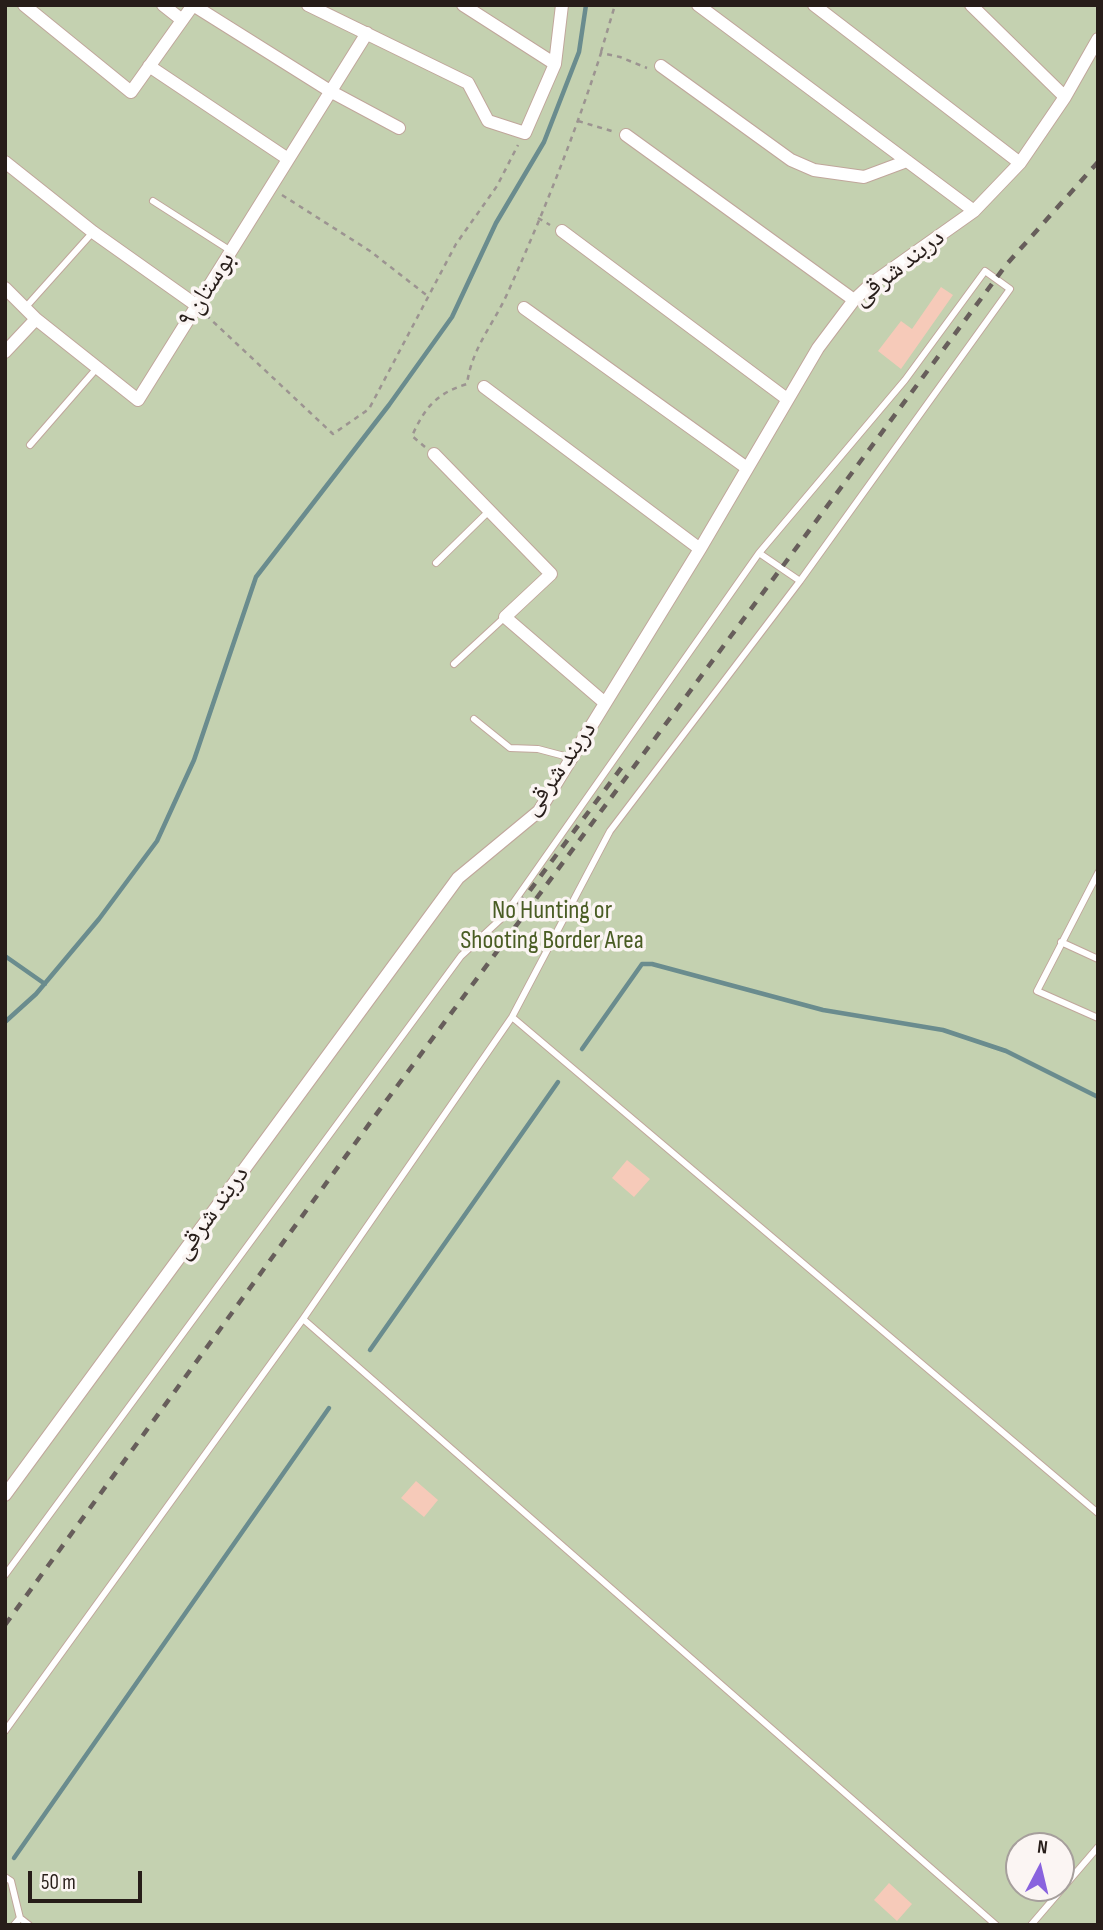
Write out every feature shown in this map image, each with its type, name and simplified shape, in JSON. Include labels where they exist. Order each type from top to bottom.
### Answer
[{"type":"street","points":[[24,5],[131,92],[193,5],[330,91],[399,128]]},
{"type":"street","points":[[163,5],[182,20]]},
{"type":"street","points":[[308,5],[468,83],[488,121],[525,133],[555,64],[562,5]]},
{"type":"street","points":[[463,5],[555,64]]},
{"type":"street","points":[[698,5],[974,211]]},
{"type":"street","points":[[814,5],[1020,163]]},
{"type":"street","points":[[971,5],[1065,97]]},
{"type":"street","name":"بوستان ۹","points":[[5,288],[36,319],[138,400],[233,252],[367,33]]},
{"type":"street","name":"دربند شرقی","points":[[5,1495],[458,878],[539,811],[700,549],[818,348],[854,300],[871,284],[974,211],[1020,163],[1065,97],[1098,39]]},
{"type":"street","points":[[149,66],[288,159]]},
{"type":"street","points":[[660,66],[790,160],[802,165],[864,177],[907,161]]},
{"type":"street","points":[[626,135],[854,300]]},
{"type":"street","points":[[5,162],[93,232],[196,306]]},
{"type":"street","points":[[562,231],[787,399]]},
{"type":"street","points":[[524,309],[747,468]]},
{"type":"street","points":[[5,352],[36,319]]},
{"type":"street","points":[[484,387],[700,549]]},
{"type":"street","points":[[434,454],[551,574],[505,617],[605,703]]},
{"type":"lane","points":[[153,201],[233,252]]},
{"type":"lane","points":[[25,308],[93,232]]},
{"type":"lane","points":[[5,1574],[461,956],[504,916],[759,553],[905,380],[985,271],[1010,289],[800,581],[610,831],[512,1017],[303,1319],[5,1731]]},
{"type":"lane","points":[[30,445],[97,368]]},
{"type":"lane","points":[[436,563],[489,511]]},
{"type":"lane","points":[[759,553],[800,581]]},
{"type":"lane","points":[[454,664],[505,617]]},
{"type":"lane","points":[[474,719],[510,748],[538,749],[572,758]]},
{"type":"lane","points":[[1098,873],[1037,991],[1098,1018]]},
{"type":"lane","points":[[1061,942],[1098,959]]},
{"type":"lane","points":[[512,1017],[1098,1513]]},
{"type":"lane","points":[[303,1319],[996,1925]]},
{"type":"lane","points":[[1031,1925],[1098,1847]]},
{"type":"lane","points":[[5,1877],[11,1881],[20,1918],[29,1925]]},
{"type":"lane","points":[[14,1925],[20,1918]]},
{"type":"path","points":[[434,454],[412,436],[420,419],[443,391],[467,384],[470,365],[481,337],[507,295],[578,121],[615,5]]},
{"type":"path","points":[[601,53],[620,57],[646,68],[660,66]]},
{"type":"path","points":[[578,121],[626,135]]},
{"type":"path","points":[[196,306],[333,434],[369,409],[456,244],[497,186],[525,133]]},
{"type":"path","points":[[271,188],[370,251],[429,297]]},
{"type":"green space","name":"No Hunting or Shooting Border Area","points":[[5,5],[1098,5],[1098,1925],[5,1925]]},
{"type":"building","points":[[941,287],[953,295],[901,369],[878,351],[901,321],[912,329]]},
{"type":"building","points":[[627,1160],[650,1179],[634,1197],[612,1178]]},
{"type":"building","points":[[416,1481],[438,1500],[424,1517],[401,1498]]},
{"type":"building","points":[[889,1883],[912,1904],[897,1921],[874,1900]]},
{"type":"waterway","points":[[5,1022],[36,994],[99,919],[157,841],[194,760],[256,577],[389,405],[452,317],[496,223],[544,142],[579,52],[586,5]]},
{"type":"waterway","points":[[5,956],[45,984]]},
{"type":"waterway","points":[[582,1049],[642,964],[652,964],[823,1010],[943,1030],[1006,1051],[1098,1097]]},
{"type":"waterway","points":[[370,1350],[558,1082]]},
{"type":"waterway","points":[[14,1858],[329,1408]]},
{"type":"railway","points":[[5,1625],[375,1116],[1006,265],[1098,162]]},
{"type":"railway","points":[[519,905],[622,767]]}]
